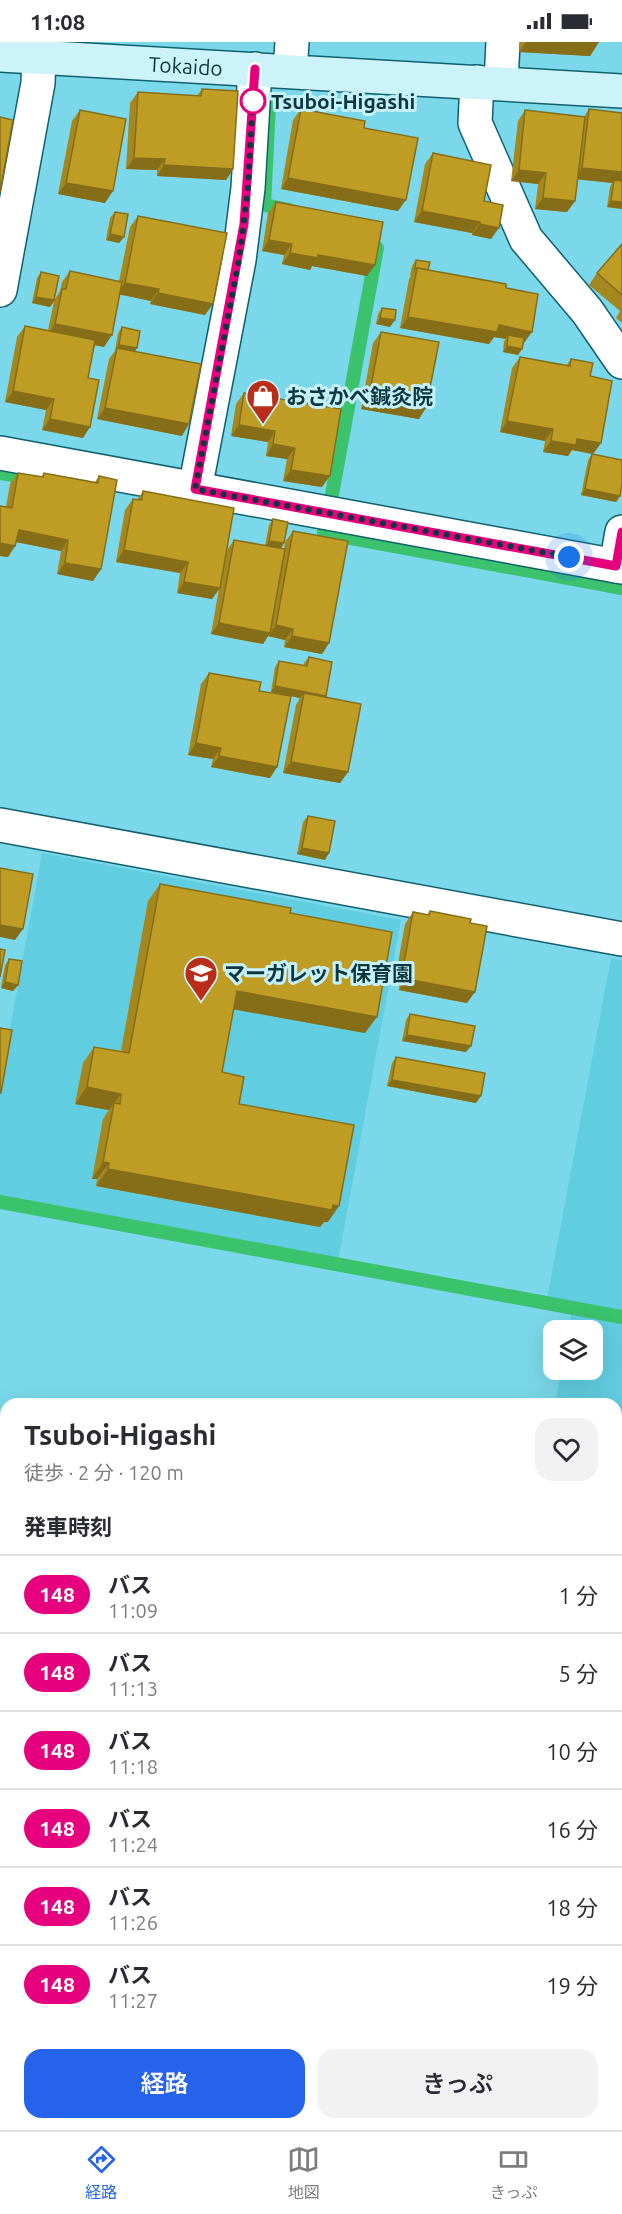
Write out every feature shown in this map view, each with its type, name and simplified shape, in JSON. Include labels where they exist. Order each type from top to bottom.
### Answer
[{"type":"main road","name":"Tokaido","points":[[0,55],[255,69],[291,57],[489,83],[622,91]]},
{"type":"street","points":[[503,42],[475,123],[526,239],[587,311],[622,362]]},
{"type":"street","points":[[0,290],[38,83],[39,57]]},
{"type":"street","points":[[195,489],[244,224],[255,69]]},
{"type":"street","points":[[0,453],[619,567],[622,531]]},
{"type":"street","points":[[0,825],[622,939]]},
{"type":"shaded area","name":"マーガレット保育園","points":[[42,853],[401,920],[338,1261],[0,1199],[0,1084]]},
{"type":"shaded area","points":[[611,958],[622,960],[622,1313],[547,1299]]},
{"type":"shaded area","points":[[572,1311],[622,1320],[622,1398],[556,1398],[559,1380],[603,1380],[603,1320],[570,1320]]},
{"type":"building","points":[[202,89],[238,91],[233,169],[164,165],[165,159],[134,158],[138,92],[201,96]]},
{"type":"building","points":[[301,109],[365,121],[364,128],[418,138],[406,200],[288,178]]},
{"type":"building","points":[[589,109],[622,113],[622,172],[582,168]]},
{"type":"building","points":[[80,110],[126,119],[113,191],[66,183]]},
{"type":"building","points":[[525,110],[585,117],[575,201],[543,198],[546,173],[519,170]]},
{"type":"building","points":[[0,117],[13,120],[0,192]]},
{"type":"building","points":[[433,153],[491,165],[484,201],[503,205],[499,228],[422,211]]},
{"type":"building","points":[[614,180],[622,181],[622,202],[611,201]]},
{"type":"building","points":[[276,202],[383,222],[375,265],[318,255],[318,258],[290,253],[292,244],[269,240]]},
{"type":"building","points":[[115,212],[128,214],[124,237],[110,234]]},
{"type":"building","points":[[138,216],[227,233],[213,304],[158,293],[159,289],[125,283]]},
{"type":"building","points":[[622,244],[622,295],[597,273]]},
{"type":"building","points":[[416,260],[430,262],[428,270],[415,269]]},
{"type":"building","points":[[417,268],[506,284],[506,288],[538,294],[532,332],[499,325],[497,332],[408,317]]},
{"type":"building","points":[[70,271],[122,282],[112,335],[55,324],[62,289],[66,289]]},
{"type":"building","points":[[41,272],[59,276],[54,300],[36,297]]},
{"type":"building","points":[[382,308],[396,310],[395,320],[380,318]]},
{"type":"building","points":[[25,326],[95,340],[88,378],[99,380],[90,427],[50,419],[54,399],[13,391]]},
{"type":"building","points":[[122,327],[140,331],[137,348],[119,345]]},
{"type":"building","points":[[381,332],[439,342],[426,408],[369,397]]},
{"type":"building","points":[[508,335],[524,338],[522,349],[507,346]]},
{"type":"building","points":[[117,348],[201,364],[189,424],[105,408]]},
{"type":"building","points":[[520,357],[570,366],[571,359],[593,363],[590,376],[612,381],[601,443],[577,439],[576,445],[551,441],[553,429],[507,421]]},
{"type":"building","points":[[244,393],[341,409],[330,476],[291,470],[295,448],[273,444],[275,431],[239,425]]},
{"type":"building","points":[[592,454],[622,460],[620,496],[585,489]]},
{"type":"building","points":[[18,473],[43,477],[44,473],[98,483],[99,476],[117,480],[101,569],[65,563],[68,540],[19,530],[15,546],[0,543],[0,506],[12,508]]},
{"type":"building","points":[[143,491],[234,508],[220,588],[184,582],[188,562],[124,550],[133,499],[142,500]]},
{"type":"building","points":[[273,519],[288,522],[284,543],[269,541]]},
{"type":"building","points":[[293,531],[348,541],[329,643],[292,636],[293,629],[276,625]]},
{"type":"building","points":[[234,540],[285,549],[270,633],[219,623]]},
{"type":"building","points":[[309,657],[332,662],[326,696],[275,686],[279,661],[307,666]]},
{"type":"building","points":[[209,673],[261,682],[259,691],[291,696],[277,767],[219,756],[221,748],[196,743]]},
{"type":"building","points":[[304,693],[361,704],[348,772],[291,762]]},
{"type":"building","points":[[308,816],[335,821],[329,853],[302,848]]},
{"type":"building","points":[[0,868],[33,874],[23,929],[0,925]]},
{"type":"building","points":[[160,884],[291,908],[290,913],[392,932],[377,1017],[237,991],[222,1072],[244,1077],[239,1104],[354,1125],[339,1206],[333,1205],[332,1210],[108,1169],[109,1163],[103,1162],[114,1103],[120,1104],[121,1094],[87,1087],[94,1047],[129,1053]]},
{"type":"building","points":[[430,911],[471,919],[470,923],[487,926],[475,992],[407,979],[408,970],[403,969],[413,912],[429,915]]},
{"type":"building","points":[[0,949],[5,950],[0,977]]},
{"type":"building","points":[[9,959],[22,961],[18,985],[5,982]]},
{"type":"building","points":[[410,1014],[475,1026],[471,1046],[407,1035]]},
{"type":"building","points":[[0,1028],[12,1030],[1,1093],[0,1093]]},
{"type":"building","points":[[396,1057],[485,1073],[481,1096],[392,1080]]},
{"type":"waterway","points":[[269,105],[264,205],[289,210]]},
{"type":"waterway","points":[[331,500],[377,248]]},
{"type":"waterway","points":[[0,473],[34,479]]},
{"type":"waterway","points":[[325,526],[324,533],[622,588]]},
{"type":"waterway","points":[[0,1202],[622,1317]]},
{"type":"bus line","name":"148","points":[[255,69],[248,188],[239,260],[195,489],[616,566],[622,532]]},
{"type":"place","name":"Tsuboi-Higashi","points":[[253,101]]},
{"type":"place","name":"おさかべ鍼灸院","points":[[263,425]]},
{"type":"place","name":"マーガレット保育園","points":[[201,1002]]},
{"type":"route","points":[[253,101],[253,96],[248,188],[239,260],[195,489],[569,557]]}]
